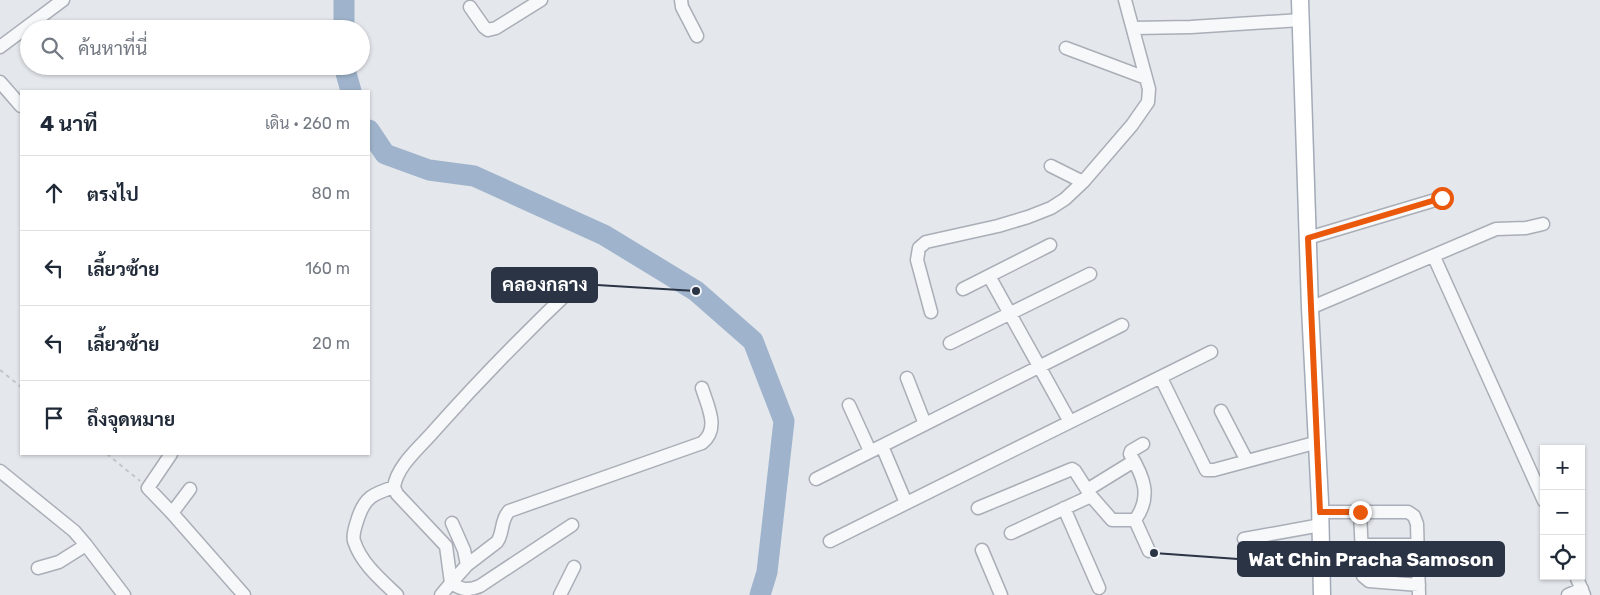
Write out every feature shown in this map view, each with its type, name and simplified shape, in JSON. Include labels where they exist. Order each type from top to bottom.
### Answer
[{"type":"main road","points":[[1300,0],[1310,308],[1321,518],[1322,595]]},
{"type":"street","points":[[36,20],[63,0]]},
{"type":"street","points":[[470,7],[488,30],[496,28],[541,0]]},
{"type":"street","points":[[682,0],[682,8],[697,36]]},
{"type":"street","points":[[931,312],[917,260],[919,248],[926,242],[998,226],[1050,208],[1065,199],[1132,125],[1148,102],[1149,89],[1125,0]]},
{"type":"street","points":[[1133,28],[1191,27],[1301,20]]},
{"type":"street","points":[[0,47],[20,32]]},
{"type":"street","points":[[1066,48],[1146,78]]},
{"type":"street","points":[[0,82],[20,105]]},
{"type":"street","points":[[1052,166],[1082,182]]},
{"type":"street","points":[[1308,238],[1442,198]]},
{"type":"street","points":[[1310,308],[1434,257],[1496,229],[1526,228],[1543,224]]},
{"type":"street","points":[[963,289],[1050,245]]},
{"type":"street","points":[[1434,257],[1540,492]]},
{"type":"street","points":[[950,343],[1090,274]]},
{"type":"street","points":[[989,276],[1070,422]]},
{"type":"street","points":[[572,525],[480,586],[470,590],[460,590],[451,583],[446,546],[397,494],[394,487],[399,471],[463,398],[582,279]]},
{"type":"street","points":[[816,479],[1122,325]]},
{"type":"street","points":[[830,541],[1162,378],[1211,352]]},
{"type":"street","points":[[908,378],[925,424]]},
{"type":"street","points":[[1162,378],[1206,470],[1318,442]]},
{"type":"street","points":[[441,595],[467,565],[497,542],[500,538],[504,517],[509,511],[702,443],[709,437],[712,421],[702,388]]},
{"type":"street","points":[[849,405],[870,451]]},
{"type":"street","points":[[1221,411],[1247,461]]},
{"type":"street","points":[[978,508],[1069,470],[1075,471],[1089,493],[1112,520],[1134,520],[1141,512],[1144,500],[1144,487],[1139,469],[1130,454],[1131,451],[1143,444]]},
{"type":"street","points":[[882,446],[906,503]]},
{"type":"street","points":[[169,455],[148,488],[244,595]]},
{"type":"street","points":[[1011,533],[1064,508],[1134,461]]},
{"type":"street","points":[[0,471],[54,513],[86,545],[124,595]]},
{"type":"street","points":[[394,487],[375,493],[362,507],[353,540],[370,569],[397,595]]},
{"type":"street","points":[[172,513],[190,489]]},
{"type":"street","points":[[1064,508],[1099,588]]},
{"type":"street","points":[[1244,539],[1321,518],[1360,512],[1408,512],[1414,516],[1417,524],[1419,590],[1365,579],[1363,576],[1360,512]]},
{"type":"street","points":[[1134,520],[1149,552]]},
{"type":"street","points":[[452,523],[464,550],[467,565]]},
{"type":"street","points":[[1362,545],[1418,544]]},
{"type":"street","points":[[38,568],[59,562],[86,545]]},
{"type":"street","points":[[982,550],[1001,595]]},
{"type":"street","points":[[560,595],[574,567]]},
{"type":"street","points":[[1568,595],[1583,592],[1578,580]]},
{"type":"path","points":[[0,370],[20,386]]},
{"type":"path","points":[[108,455],[148,488]]},
{"type":"waterway","points":[[344,0],[344,20]]},
{"type":"waterway","points":[[347,75],[351,90]]},
{"type":"waterway","points":[[370,132],[385,154],[429,170],[474,176],[604,235],[696,291],[753,341],[784,421],[767,572],[760,595]]},
{"type":"place","name":"คลองกลาง","points":[[696,291]]},
{"type":"place","name":"Wat Chin Pracha Samoson","points":[[1154,553]]},
{"type":"route","points":[[1360,512],[1320,512],[1308,238],[1442,198]]}]
